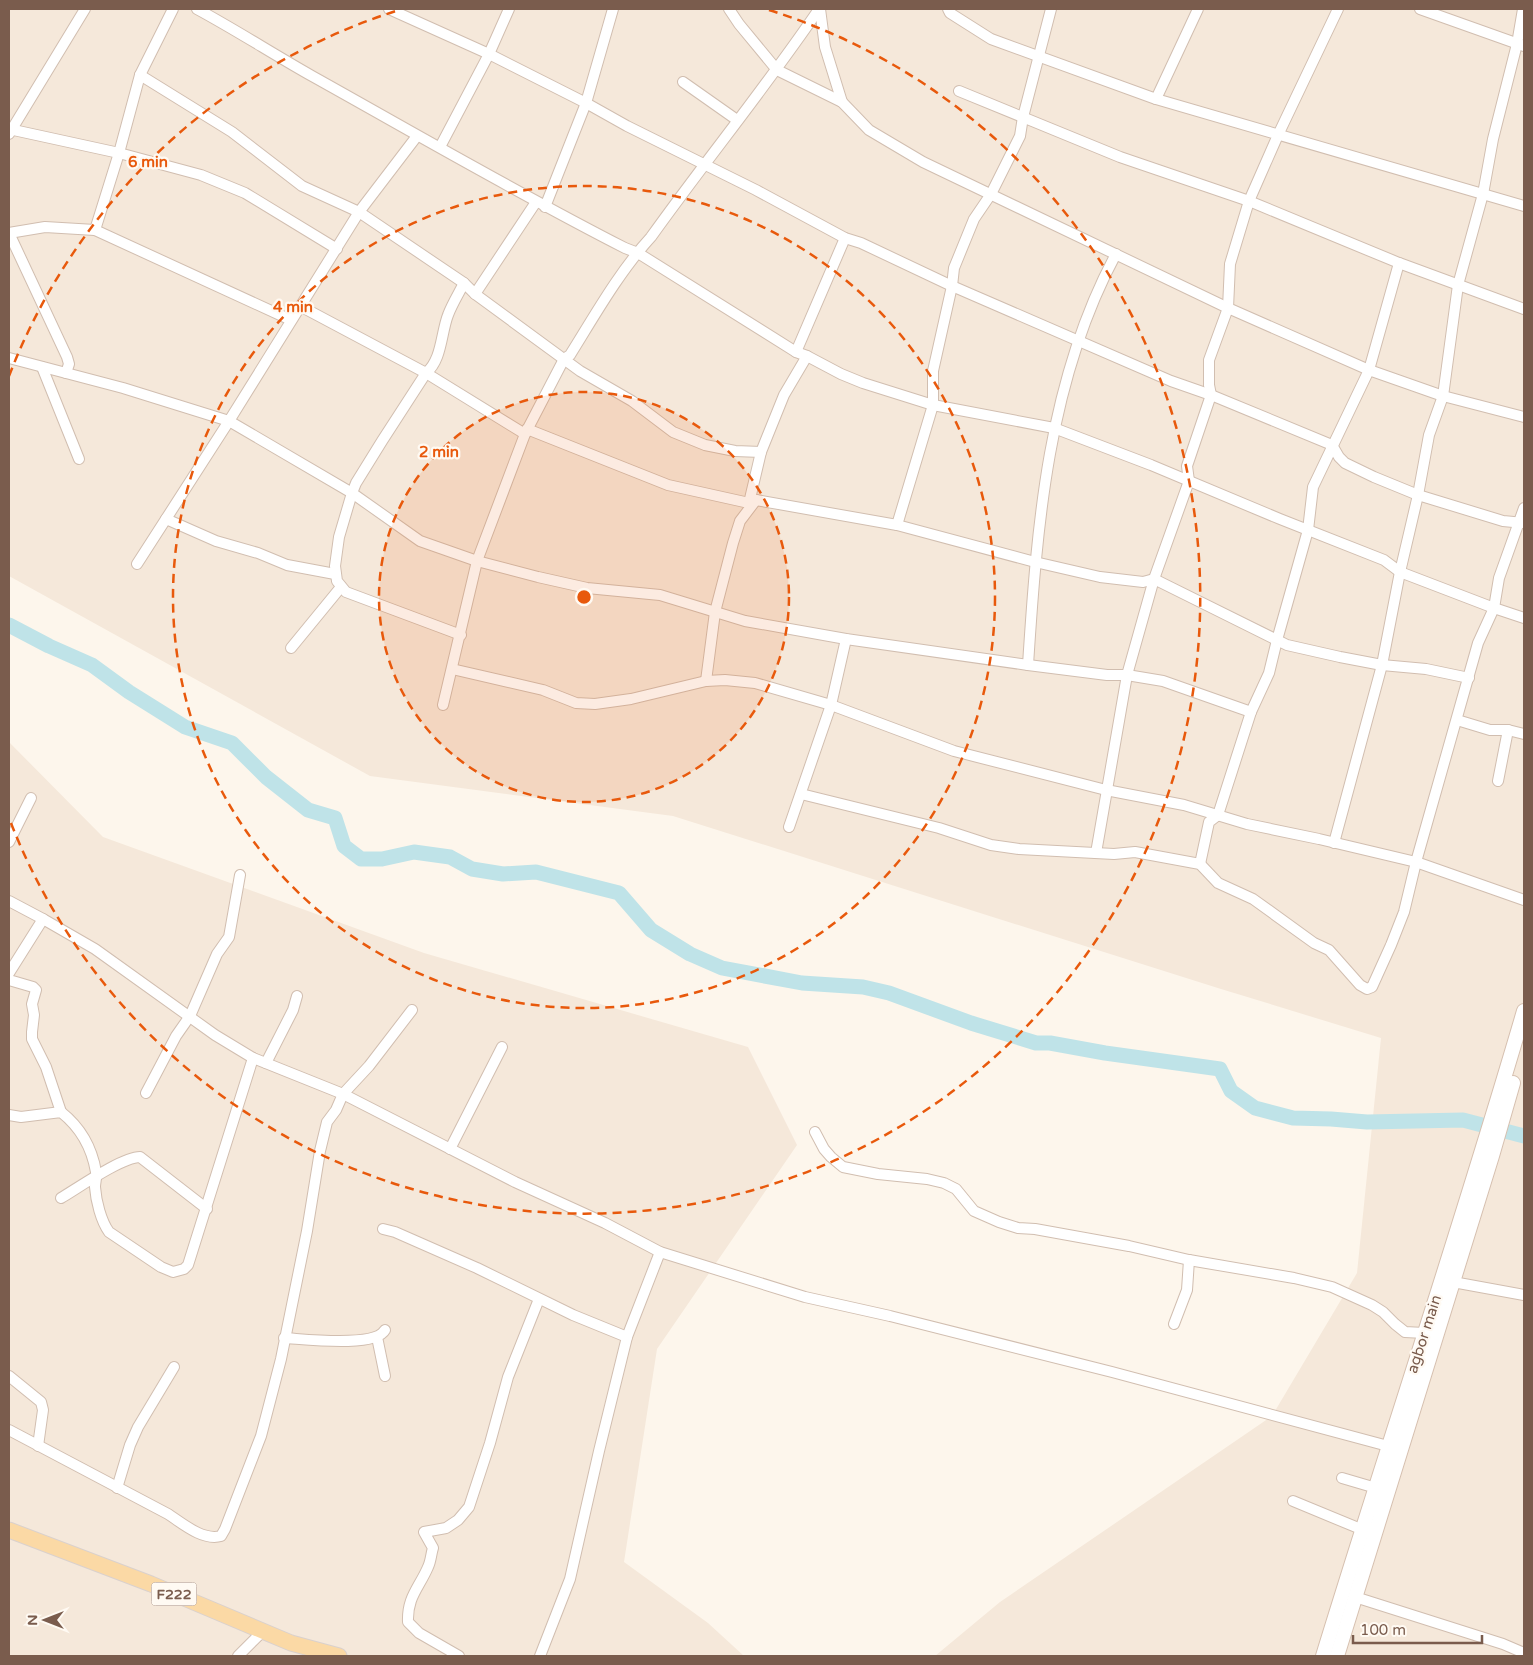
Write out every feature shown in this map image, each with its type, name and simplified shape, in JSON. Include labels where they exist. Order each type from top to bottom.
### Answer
[{"type":"main road","name":"agbor main","points":[[1498,1120],[1524,1011]]},
{"type":"main road","name":"agbor main","points":[[1323,1656],[1369,1533],[1454,1282],[1488,1154],[1524,1040]]},
{"type":"main road","name":"agbor main","points":[[1337,1656],[1355,1597],[1369,1533],[1376,1488],[1388,1446],[1424,1333],[1488,1154]]},
{"type":"main road","name":"F222","points":[[9,1530],[142,1581],[291,1643],[339,1656]]},
{"type":"street","points":[[85,9],[10,131],[119,153],[201,175],[245,192],[337,249]]},
{"type":"street","points":[[95,230],[140,76],[173,9]]},
{"type":"street","points":[[197,9],[381,113],[417,136],[440,147],[540,204],[638,253],[796,352],[842,374],[863,383],[933,404],[1054,428],[1151,465],[1384,560],[1400,572],[1524,618]]},
{"type":"street","points":[[389,9],[489,54],[845,238],[861,243],[952,286],[1171,381],[1211,395],[1332,445],[1345,463],[1418,495],[1503,521],[1522,522]]},
{"type":"street","points":[[440,147],[489,54],[509,9]]},
{"type":"street","points":[[475,294],[540,204],[586,103],[613,9]]},
{"type":"street","points":[[729,9],[738,24],[777,70],[842,102],[869,130],[923,162],[1228,308],[1369,370],[1443,396],[1524,417]]},
{"type":"street","points":[[443,705],[477,561],[526,432],[564,359],[570,354],[638,253],[737,120],[777,70],[819,9]]},
{"type":"street","points":[[819,9],[825,47],[842,102]]},
{"type":"street","points":[[948,9],[950,13],[991,39],[1156,99],[1524,206]]},
{"type":"street","points":[[897,525],[933,404],[933,371],[952,286],[954,268],[974,219],[991,194],[1020,136],[1023,117],[1051,9]]},
{"type":"street","points":[[1156,99],[1198,9]]},
{"type":"street","points":[[1096,852],[1128,675],[1154,580],[1189,481],[1187,466],[1211,395],[1208,360],[1228,308],[1230,264],[1249,200],[1338,9]]},
{"type":"street","points":[[1420,9],[1521,45]]},
{"type":"street","points":[[1334,843],[1382,665],[1429,435],[1443,396],[1458,285],[1483,194],[1493,139],[1521,45],[1522,9]]},
{"type":"street","points":[[140,76],[232,132],[302,186],[359,212],[464,283],[475,294],[580,371],[632,401],[673,432],[705,445],[735,451],[761,452]]},
{"type":"street","points":[[683,82],[737,120]]},
{"type":"street","points":[[959,91],[1120,157],[1249,200],[1399,263],[1524,309]]},
{"type":"street","points":[[137,564],[229,421],[359,212],[417,136]]},
{"type":"street","points":[[66,373],[69,364],[67,357],[9,233],[45,227],[95,230],[291,320]]},
{"type":"street","points":[[796,352],[845,238]]},
{"type":"street","points":[[1028,665],[1035,562],[1054,428],[1078,340],[1100,286],[1116,254]]},
{"type":"street","points":[[1200,864],[1209,822],[1218,815],[1251,712],[1269,673],[1308,530],[1313,487],[1369,370],[1399,263]]},
{"type":"street","points":[[460,635],[346,592],[337,581],[335,574],[339,537],[356,483],[426,373],[432,367],[448,315],[464,283]]},
{"type":"street","points":[[300,306],[426,373],[526,432],[668,485],[736,500],[897,525],[1035,562],[1100,577],[1143,582],[1154,580],[1288,645],[1340,658],[1382,665],[1426,669],[1469,678]]},
{"type":"street","points":[[706,681],[715,612],[740,521],[752,501],[761,452],[784,395],[807,356]]},
{"type":"street","points":[[9,358],[123,388],[229,421],[352,493],[420,541],[477,561],[587,588],[660,595],[745,621],[846,639],[1028,665],[1107,675],[1128,675],[1163,681],[1251,712]]},
{"type":"street","points":[[42,368],[79,459]]},
{"type":"street","points":[[736,500],[740,521]]},
{"type":"street","points":[[801,794],[939,828],[991,845],[1019,849],[1114,854],[1135,852],[1200,864],[1218,883],[1253,899],[1314,943],[1329,950],[1360,985],[1367,989],[1372,987],[1404,912],[1416,862],[1478,643],[1494,608],[1499,578],[1522,522],[1524,508]]},
{"type":"street","points":[[166,519],[216,540],[258,553],[287,565],[335,574]]},
{"type":"street","points":[[291,648],[341,587]]},
{"type":"street","points":[[789,827],[831,705],[846,639]]},
{"type":"street","points":[[452,669],[543,690],[576,703],[595,704],[631,699],[706,681],[725,680],[755,683],[831,705],[954,751],[1106,790],[1184,805],[1247,824],[1416,862],[1524,900]]},
{"type":"street","points":[[1457,720],[1490,730],[1508,730],[1524,734]]},
{"type":"street","points":[[1498,781],[1508,730]]},
{"type":"street","points":[[9,842],[31,798]]},
{"type":"street","points":[[146,1093],[176,1036],[190,1016],[217,954],[229,937],[240,875]]},
{"type":"street","points":[[9,901],[96,949],[130,976],[215,1035],[253,1058],[343,1094],[450,1150],[605,1223],[660,1252],[805,1297],[1094,1367],[1388,1446]]},
{"type":"street","points":[[9,973],[43,919]]},
{"type":"street","points":[[9,980],[33,986],[36,990],[32,1004],[34,1015],[32,1039],[46,1067],[61,1112],[78,1129],[88,1144],[97,1177],[95,1190],[104,1225],[109,1232],[169,1271],[178,1271],[188,1265],[253,1058]]},
{"type":"street","points":[[266,1063],[293,1010],[297,996]]},
{"type":"street","points":[[9,1430],[193,1530],[214,1538],[221,1536],[261,1436],[281,1360],[327,1122],[336,1110],[343,1094],[369,1066],[412,1010]]},
{"type":"street","points":[[450,1150],[502,1047]]},
{"type":"street","points":[[9,1115],[21,1117],[61,1112]]},
{"type":"street","points":[[815,1132],[824,1150],[843,1166],[878,1174],[927,1179],[944,1183],[956,1189],[974,1211],[999,1222],[1018,1228],[1036,1229],[1129,1246],[1189,1260],[1294,1278],[1332,1287],[1384,1312],[1405,1332],[1424,1333]]},
{"type":"street","points":[[60,1198],[133,1157],[140,1157],[207,1209]]},
{"type":"street","points":[[383,1229],[395,1232],[477,1268],[573,1315],[627,1337]]},
{"type":"street","points":[[540,1656],[570,1579],[598,1451],[627,1337],[660,1252]]},
{"type":"street","points":[[1174,1324],[1187,1290],[1189,1260]]},
{"type":"street","points":[[1454,1282],[1524,1295]]},
{"type":"street","points":[[459,1656],[419,1633],[408,1622],[408,1610],[411,1599],[429,1566],[433,1548],[424,1532],[446,1528],[458,1520],[470,1507],[490,1444],[508,1377],[539,1299]]},
{"type":"street","points":[[284,1338],[331,1342],[381,1334],[385,1376]]},
{"type":"street","points":[[117,1488],[130,1445],[138,1427],[174,1368]]},
{"type":"street","points":[[9,1376],[41,1402],[43,1410],[38,1446]]},
{"type":"street","points":[[1342,1478],[1376,1488]]},
{"type":"street","points":[[1293,1501],[1369,1533]]},
{"type":"street","points":[[1355,1597],[1503,1644],[1524,1653]]},
{"type":"street","points":[[238,1656],[263,1631]]},
{"type":"shaded area","points":[[9,9],[1524,9],[1524,1656],[935,1656],[1000,1602],[1272,1416],[1357,1273],[1381,1038],[673,816],[370,776],[9,576]]},
{"type":"shaded area","points":[[9,742],[103,837],[424,953],[748,1047],[797,1145],[657,1349],[624,1562],[708,1623],[744,1656],[9,1656]]},
{"type":"waterway","points":[[9,625],[49,646],[92,665],[129,692],[185,727],[232,743],[266,777],[308,810],[335,818],[344,846],[361,859],[382,859],[414,852],[450,857],[472,869],[503,874],[536,872],[619,893],[651,930],[690,954],[722,968],[802,983],[863,987],[889,993],[971,1023],[1036,1043],[1050,1043],[1105,1053],[1220,1069],[1231,1091],[1255,1108],[1293,1118],[1367,1122],[1463,1120],[1524,1136]]}]
